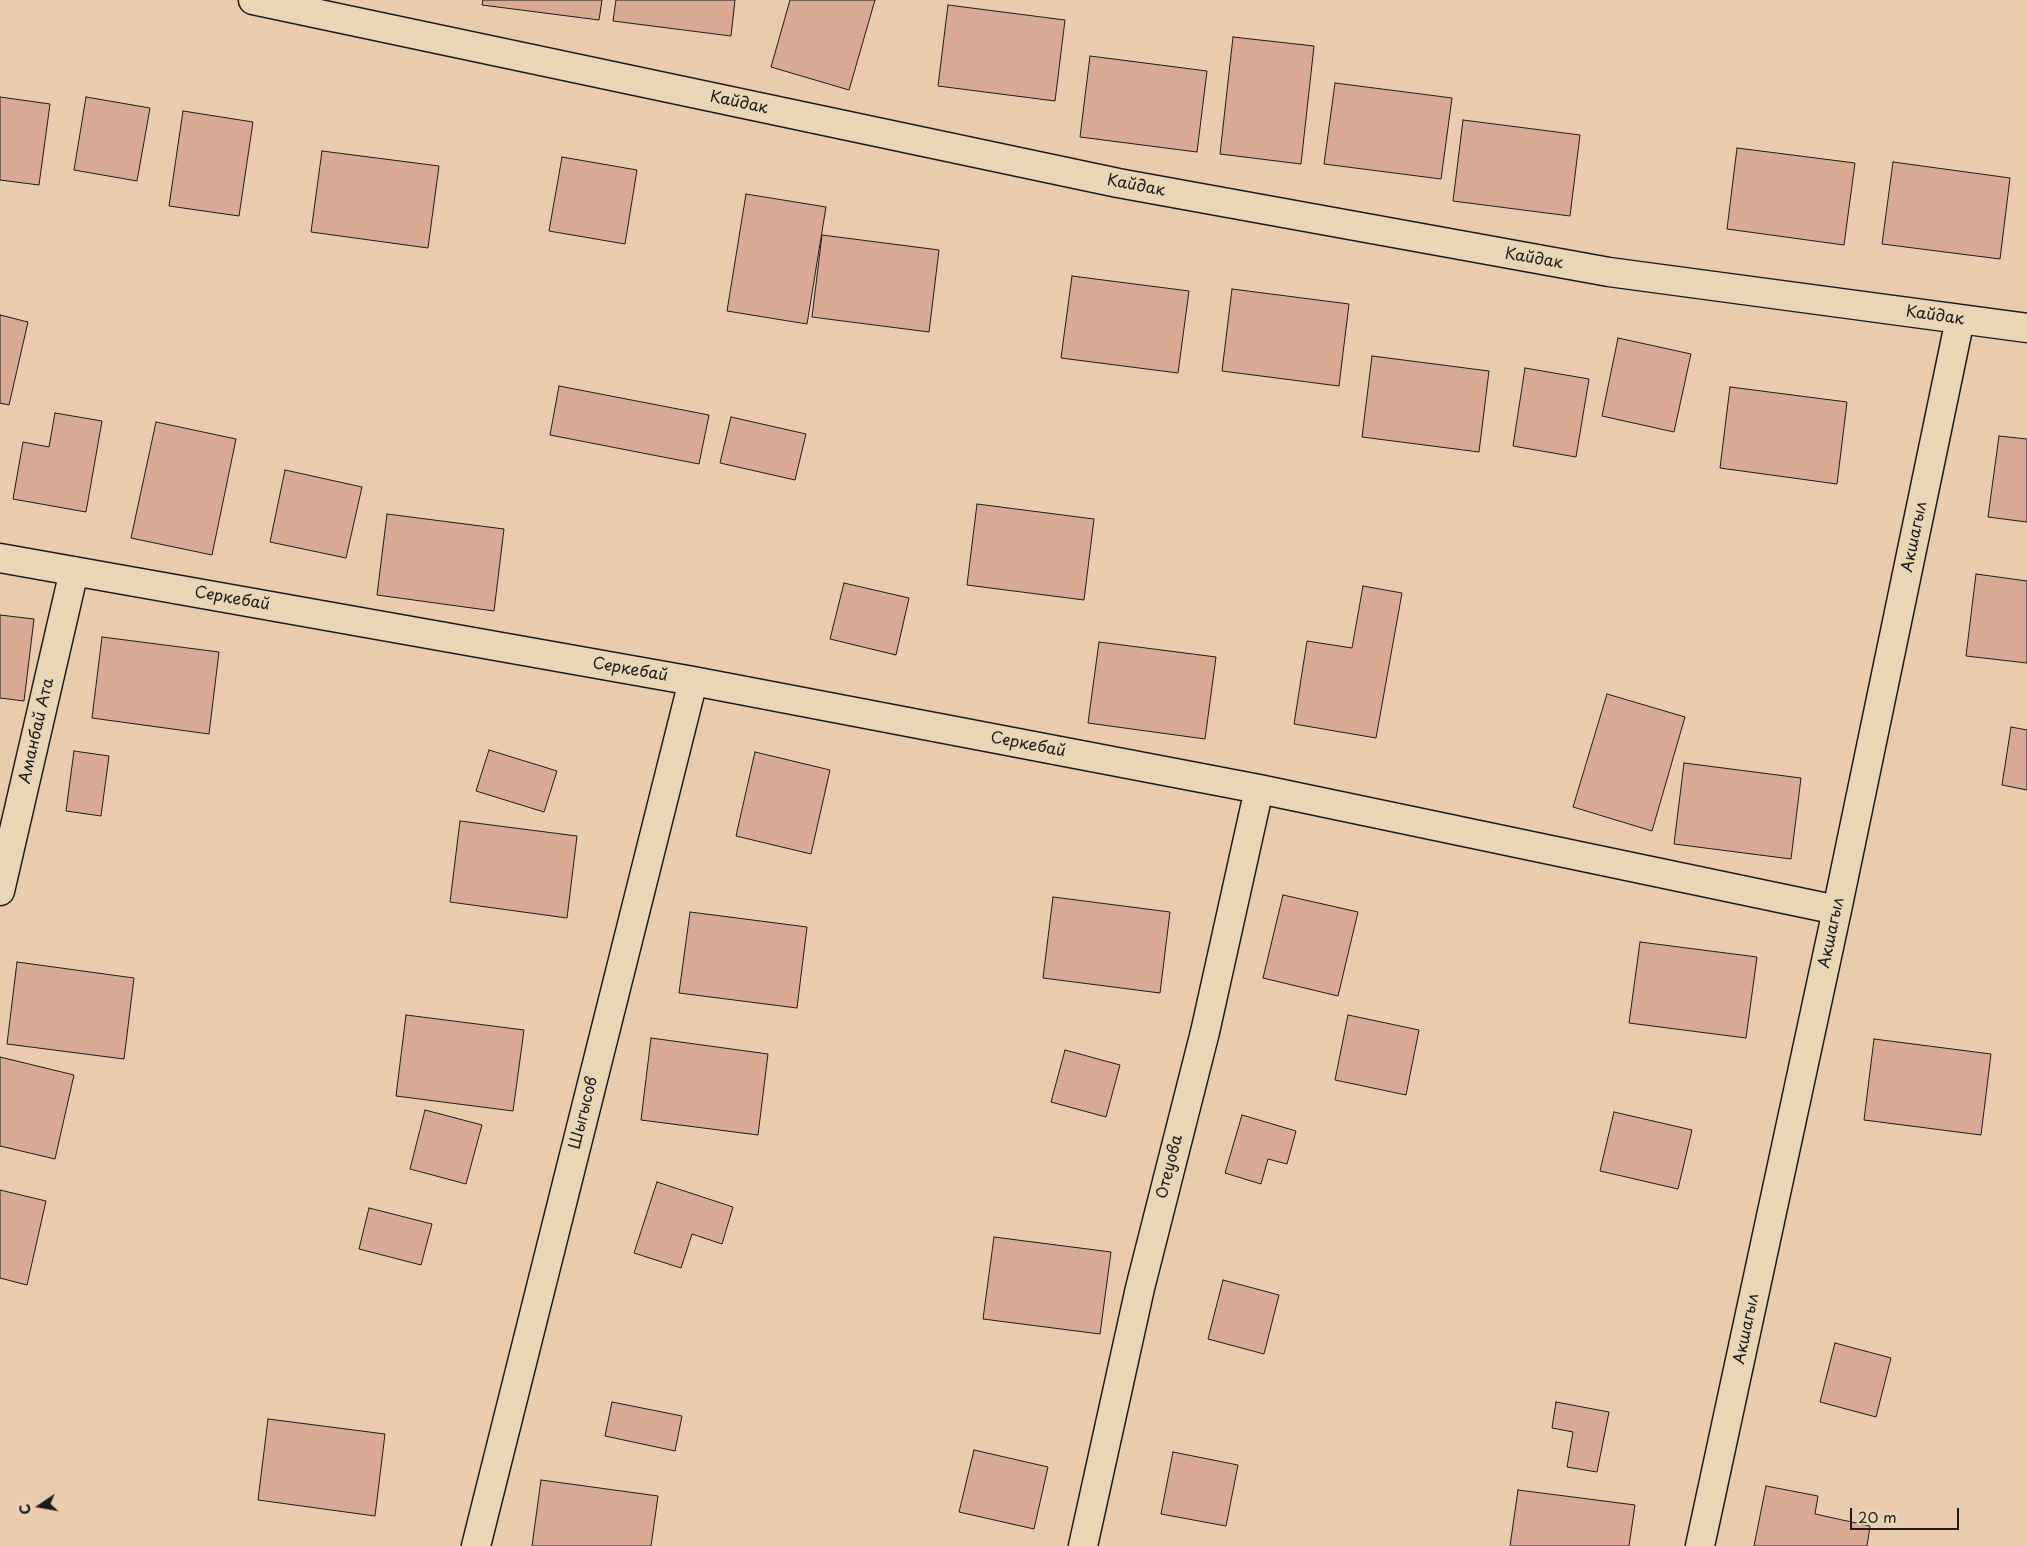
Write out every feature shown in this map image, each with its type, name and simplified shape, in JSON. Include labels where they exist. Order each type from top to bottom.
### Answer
[{"type":"street","name":"Кайдак","points":[[253,0],[1128,184],[1609,272],[2027,328]]},
{"type":"street","name":"Акшагыл","points":[[1700,1546],[1837,910],[1960,320]]},
{"type":"street","name":"Серкебай","points":[[0,558],[693,681],[1259,789],[1837,910]]},
{"type":"street","name":"Аманбай Ата","points":[[0,891],[74,571]]},
{"type":"street","name":"Шыгысов","points":[[476,1546],[693,681]]},
{"type":"street","name":"Отеуова","points":[[1083,1546],[1140,1288],[1205,1032],[1259,789]]},
{"type":"building","points":[[483,0],[602,0],[599,20],[482,5]]},
{"type":"building","points":[[616,0],[735,0],[731,36],[613,21]]},
{"type":"building","points":[[790,0],[875,0],[849,90],[771,67]]},
{"type":"building","points":[[948,5],[1065,20],[1055,101],[938,86]]},
{"type":"building","points":[[1233,37],[1314,46],[1301,164],[1220,154]]},
{"type":"building","points":[[1090,56],[1207,71],[1197,152],[1080,137]]},
{"type":"building","points":[[1335,83],[1452,98],[1441,179],[1324,164]]},
{"type":"building","points":[[0,97],[50,104],[39,185],[0,180]]},
{"type":"building","points":[[86,97],[150,108],[137,181],[74,170]]},
{"type":"building","points":[[183,111],[253,122],[239,216],[169,206]]},
{"type":"building","points":[[1463,120],[1580,135],[1570,216],[1453,201]]},
{"type":"building","points":[[1737,148],[1855,163],[1844,245],[1727,229]]},
{"type":"building","points":[[322,151],[439,166],[428,248],[311,232]]},
{"type":"building","points":[[562,157],[637,170],[625,244],[549,231]]},
{"type":"building","points":[[1893,162],[2010,178],[2000,259],[1882,244]]},
{"type":"building","points":[[746,194],[826,207],[807,324],[727,311]]},
{"type":"building","points":[[822,235],[939,250],[929,332],[812,317]]},
{"type":"building","points":[[1072,276],[1189,291],[1178,373],[1061,358]]},
{"type":"building","points":[[1232,289],[1349,304],[1339,386],[1222,371]]},
{"type":"building","points":[[0,315],[28,322],[9,405],[0,403]]},
{"type":"building","points":[[1618,338],[1691,354],[1674,432],[1602,416]]},
{"type":"building","points":[[1372,356],[1489,371],[1479,452],[1362,437]]},
{"type":"building","points":[[1525,368],[1589,379],[1576,457],[1513,446]]},
{"type":"building","points":[[559,386],[709,415],[699,464],[550,435]]},
{"type":"building","points":[[1730,387],[1847,402],[1837,484],[1720,468]]},
{"type":"building","points":[[55,413],[102,421],[86,512],[13,499],[23,442],[49,447]]},
{"type":"building","points":[[731,417],[806,434],[795,480],[720,463]]},
{"type":"building","points":[[156,422],[236,439],[212,555],[131,538]]},
{"type":"building","points":[[1999,436],[2027,439],[2027,522],[1988,517]]},
{"type":"building","points":[[285,470],[362,487],[346,558],[270,542]]},
{"type":"building","points":[[977,504],[1094,519],[1084,600],[967,585]]},
{"type":"building","points":[[387,514],[504,529],[494,611],[377,595]]},
{"type":"building","points":[[1976,574],[2027,581],[2027,663],[1966,656]]},
{"type":"building","points":[[844,583],[909,598],[896,655],[830,639]]},
{"type":"building","points":[[1363,586],[1402,593],[1376,738],[1294,724],[1307,641],[1352,648]]},
{"type":"building","points":[[0,615],[34,619],[24,701],[0,698]]},
{"type":"building","points":[[102,637],[219,652],[209,734],[92,718]]},
{"type":"building","points":[[1099,642],[1216,657],[1205,739],[1088,723]]},
{"type":"building","points":[[1607,694],[1685,717],[1652,831],[1573,807]]},
{"type":"building","points":[[2011,727],[2027,730],[2027,790],[2002,785]]},
{"type":"building","points":[[489,750],[557,771],[544,812],[476,791]]},
{"type":"building","points":[[74,751],[109,756],[101,816],[66,811]]},
{"type":"building","points":[[755,752],[830,770],[811,854],[736,836]]},
{"type":"building","points":[[1684,763],[1801,778],[1791,859],[1674,844]]},
{"type":"building","points":[[460,821],[577,836],[567,918],[450,902]]},
{"type":"building","points":[[1283,895],[1358,912],[1338,996],[1263,978]]},
{"type":"building","points":[[1053,897],[1170,912],[1160,993],[1043,978]]},
{"type":"building","points":[[690,912],[807,927],[797,1008],[679,993]]},
{"type":"building","points":[[1640,942],[1757,957],[1746,1038],[1629,1023]]},
{"type":"building","points":[[17,962],[134,978],[124,1059],[7,1044]]},
{"type":"building","points":[[406,1015],[524,1030],[513,1111],[396,1096]]},
{"type":"building","points":[[1348,1015],[1419,1030],[1406,1095],[1335,1080]]},
{"type":"building","points":[[651,1038],[768,1054],[758,1135],[641,1120]]},
{"type":"building","points":[[1874,1039],[1991,1054],[1981,1135],[1864,1120]]},
{"type":"building","points":[[1065,1050],[1120,1065],[1106,1117],[1051,1102]]},
{"type":"building","points":[[0,1057],[74,1075],[55,1159],[0,1146]]},
{"type":"building","points":[[425,1110],[482,1125],[466,1184],[410,1169]]},
{"type":"building","points":[[1614,1112],[1692,1130],[1678,1189],[1600,1171]]},
{"type":"building","points":[[1242,1115],[1296,1131],[1287,1164],[1268,1159],[1261,1184],[1225,1173]]},
{"type":"building","points":[[657,1182],[733,1207],[722,1244],[692,1234],[681,1268],[634,1253]]},
{"type":"building","points":[[0,1190],[46,1201],[27,1285],[0,1278]]},
{"type":"building","points":[[369,1208],[432,1224],[421,1265],[359,1249]]},
{"type":"building","points":[[994,1237],[1111,1252],[1100,1334],[983,1319]]},
{"type":"building","points":[[1223,1280],[1279,1295],[1264,1354],[1208,1339]]},
{"type":"building","points":[[1835,1343],[1891,1358],[1876,1417],[1820,1402]]},
{"type":"building","points":[[612,1402],[682,1416],[675,1451],[605,1436]]},
{"type":"building","points":[[1556,1402],[1609,1412],[1597,1472],[1567,1467],[1573,1432],[1552,1428]]},
{"type":"building","points":[[268,1419],[385,1434],[375,1516],[258,1500]]},
{"type":"building","points":[[974,1450],[1048,1467],[1034,1529],[959,1512]]},
{"type":"building","points":[[1173,1452],[1238,1465],[1226,1526],[1161,1514]]},
{"type":"building","points":[[541,1480],[658,1496],[651,1546],[532,1546]]},
{"type":"building","points":[[1766,1486],[1818,1496],[1815,1514],[1870,1526],[1867,1546],[1754,1546]]},
{"type":"building","points":[[1518,1490],[1635,1505],[1629,1546],[1510,1546]]}]
